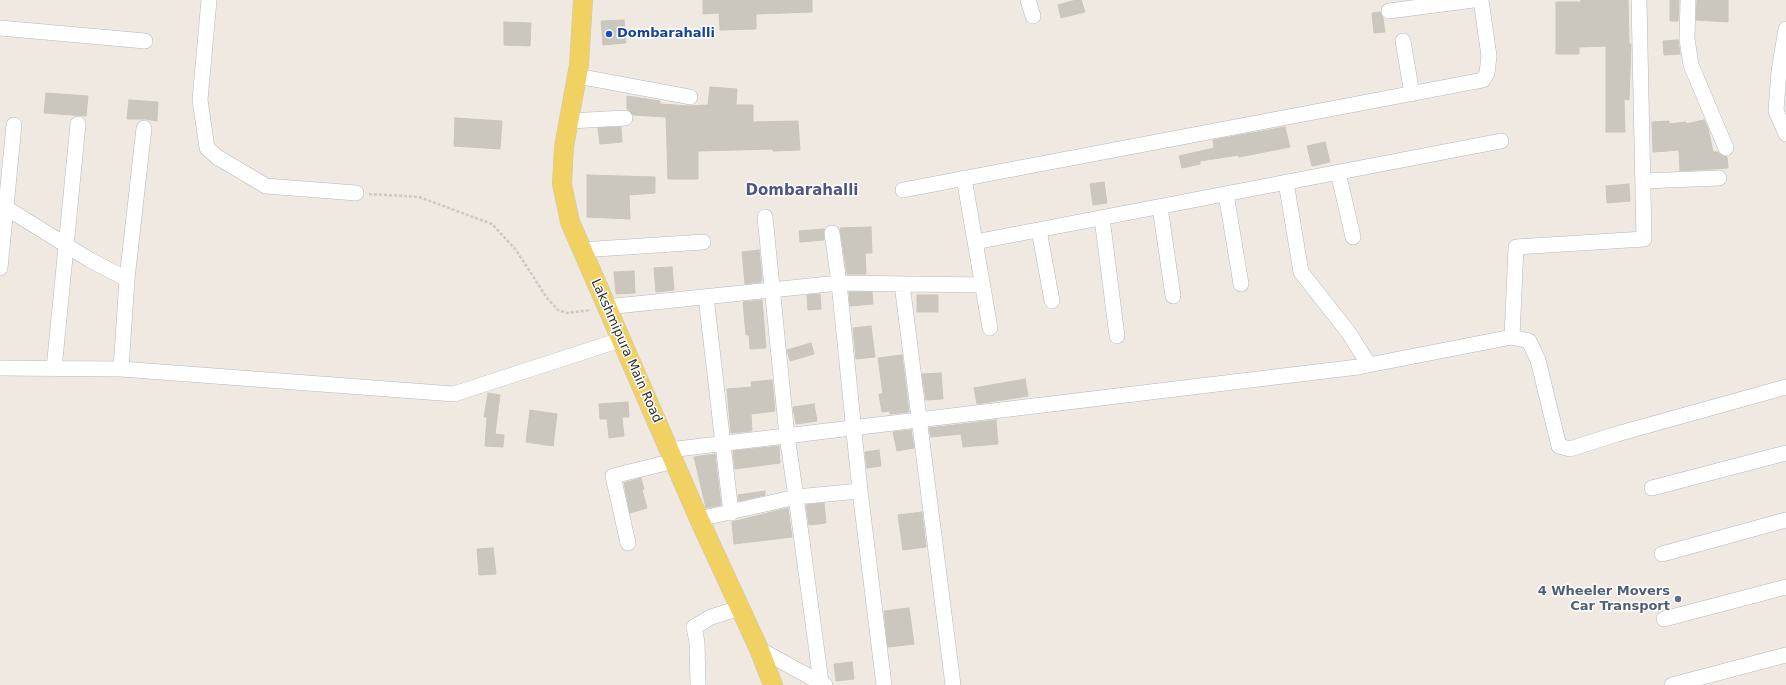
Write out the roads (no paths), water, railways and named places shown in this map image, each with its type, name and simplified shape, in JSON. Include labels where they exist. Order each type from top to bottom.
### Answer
[{"type":"main road","name":"Lakshmipura Main Road","points":[[583,0],[577,76],[564,147],[562,184],[570,222],[620,340],[645,392],[698,519],[759,649],[773,685]]},
{"type":"street","points":[[209,0],[200,100],[207,148],[217,157],[266,186],[356,194]]},
{"type":"street","points":[[1028,0],[1033,16]]},
{"type":"street","points":[[1388,11],[1472,0]]},
{"type":"street","points":[[903,190],[1482,80],[1487,72],[1489,56],[1481,0]]},
{"type":"street","points":[[1512,337],[1516,247],[1644,239],[1639,0]]},
{"type":"street","points":[[1688,0],[1690,65],[1726,148]]},
{"type":"street","points":[[0,28],[145,41]]},
{"type":"street","points":[[1786,29],[1779,71],[1776,110],[1786,134]]},
{"type":"street","points":[[1403,41],[1412,94]]},
{"type":"street","points":[[577,76],[690,97]]},
{"type":"street","points":[[569,121],[625,118]]},
{"type":"street","points":[[54,369],[78,124]]},
{"type":"street","points":[[0,268],[3,205],[14,125]]},
{"type":"street","points":[[121,369],[127,279],[144,128]]},
{"type":"street","points":[[975,242],[1501,141]]},
{"type":"street","points":[[1338,172],[1353,237]]},
{"type":"street","points":[[964,178],[990,328]]},
{"type":"street","points":[[1643,181],[1719,178]]},
{"type":"street","points":[[1286,182],[1301,272],[1349,333],[1369,365]]},
{"type":"street","points":[[1226,194],[1241,284]]},
{"type":"street","points":[[3,205],[65,245],[127,279]]},
{"type":"street","points":[[1160,207],[1173,296]]},
{"type":"street","points":[[765,217],[787,436],[823,684]]},
{"type":"street","points":[[1102,218],[1117,336]]},
{"type":"street","points":[[1039,230],[1052,301]]},
{"type":"street","points":[[832,233],[840,283],[860,491],[884,685]]},
{"type":"street","points":[[581,250],[703,242]]},
{"type":"street","points":[[606,308],[706,296],[840,283],[982,285]]},
{"type":"street","points":[[902,284],[953,685]]},
{"type":"street","points":[[706,296],[731,513]]},
{"type":"street","points":[[628,543],[613,476],[672,455],[723,444],[854,427],[1369,365],[1512,337],[1529,341],[1538,360],[1559,446],[1570,449],[1617,434],[1786,387]]},
{"type":"street","points":[[0,368],[121,369],[454,394],[620,340]]},
{"type":"street","points":[[1652,488],[1786,453]]},
{"type":"street","points":[[698,519],[731,513],[796,497],[860,491]]},
{"type":"street","points":[[1662,554],[1786,520]]},
{"type":"street","points":[[1664,619],[1786,588]]},
{"type":"street","points":[[698,685],[697,642],[694,627],[711,617],[740,608]]},
{"type":"street","points":[[759,649],[823,684]]},
{"type":"street","points":[[1672,685],[1786,655]]},
{"type":"place","name":"Dombarahalli","points":[[609,34]]},
{"type":"place","name":"4 Wheeler Movers Car Transport","points":[[1678,599]]},
{"type":"district","name":"Dombarahalli","points":[[802,191]]}]
